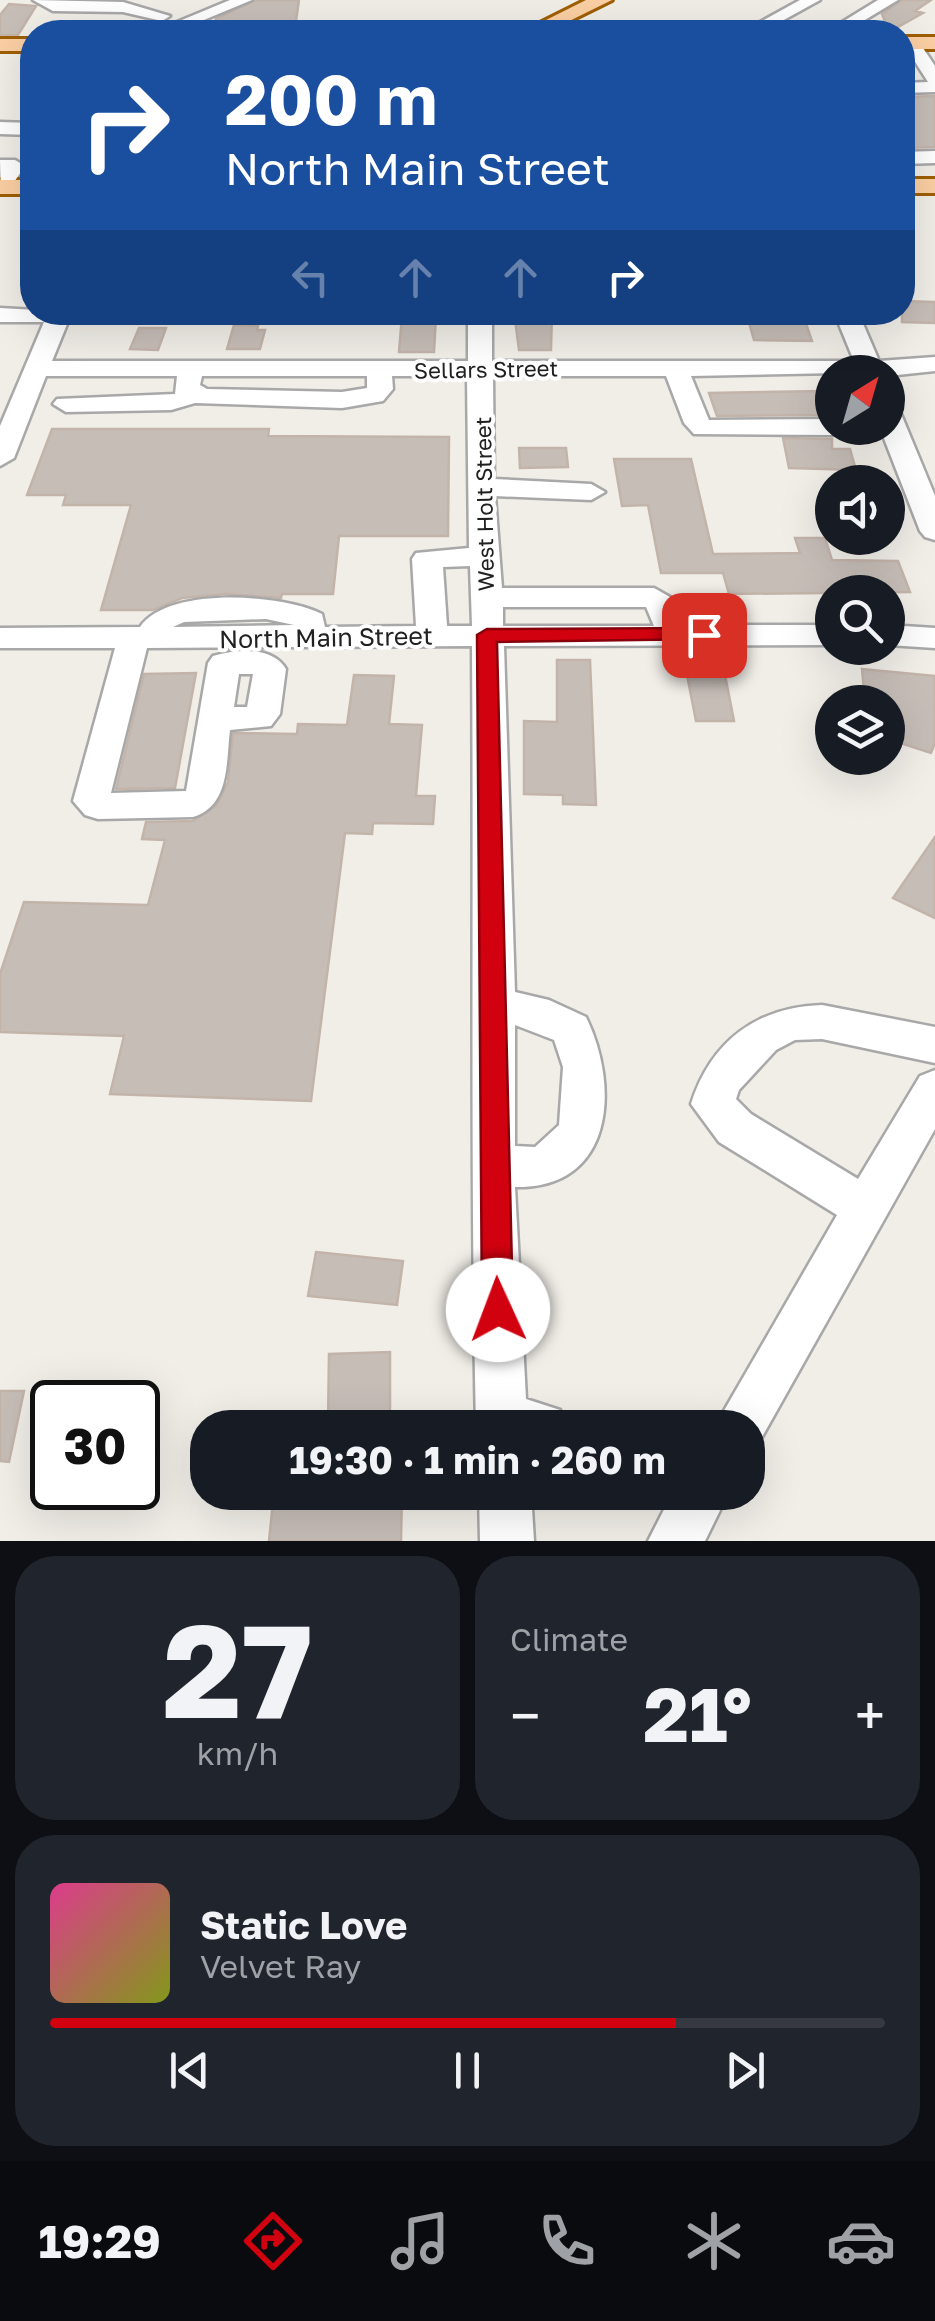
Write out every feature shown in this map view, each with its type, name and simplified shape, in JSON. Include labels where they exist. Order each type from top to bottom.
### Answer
[{"type":"main road","points":[[558,20],[602,0]]},
{"type":"street","points":[[41,0],[53,6],[123,7],[153,20]]},
{"type":"street","points":[[176,20],[244,0]]},
{"type":"street","points":[[773,20],[812,0]]},
{"type":"street","points":[[855,20],[890,0]]},
{"type":"street","points":[[167,20],[181,9]]},
{"type":"street","points":[[915,54],[935,79]]},
{"type":"street","points":[[915,176],[935,158]]},
{"type":"street","points":[[0,166],[15,166],[0,187]]},
{"type":"street","points":[[4,442],[55,325]]},
{"type":"street","name":"West Holt Street","points":[[481,325],[480,488],[487,616],[495,1006],[492,1166],[514,1410]]},
{"type":"street","points":[[851,325],[864,355]]},
{"type":"street","points":[[723,369],[724,353],[734,346],[820,344],[850,355]]},
{"type":"street","name":"Sellars Street","points":[[192,381],[202,397],[364,400],[380,389],[379,370],[723,369],[815,364]]},
{"type":"street","name":"Sellars Street","points":[[905,369],[935,364]]},
{"type":"street","points":[[36,368],[192,381],[182,401],[66,404]]},
{"type":"street","points":[[676,369],[696,423],[703,428],[815,427]]},
{"type":"street","points":[[899,445],[935,531]]},
{"type":"street","points":[[480,488],[591,492]]},
{"type":"street","points":[[432,636],[427,558],[485,556]]},
{"type":"street","points":[[216,718],[258,718],[263,714],[270,669],[263,663],[222,651],[203,797],[193,804],[98,806],[91,801],[143,638],[165,616],[180,612],[278,610],[311,620],[306,638]]},
{"type":"street","name":"North Main Street","points":[[0,638],[143,638],[222,651],[306,638],[432,636],[487,616],[671,635],[815,635]]},
{"type":"street","points":[[905,636],[935,638]]},
{"type":"street","points":[[492,1166],[544,1167],[580,1133],[584,1068],[571,1029],[534,1012],[495,1006]]},
{"type":"street","points":[[864,1207],[736,1128],[713,1104],[720,1082],[761,1038],[788,1023],[822,1022],[935,1044]]},
{"type":"street","points":[[750,1410],[935,1089]]},
{"type":"street","points":[[505,1510],[507,1541]]},
{"type":"building","points":[[255,0],[299,0],[296,20],[216,19]]},
{"type":"building","points":[[902,0],[931,0],[915,11],[923,13],[910,20],[884,20],[882,14]]},
{"type":"building","points":[[9,4],[36,6],[27,20],[20,20],[18,35],[0,35],[0,15]]},
{"type":"building","points":[[935,96],[935,147],[915,148],[915,97]]},
{"type":"building","points":[[915,301],[935,302],[935,323],[915,322]]},
{"type":"building","points":[[234,325],[265,330],[260,349],[227,349]]},
{"type":"building","points":[[401,325],[436,325],[434,352],[399,352]]},
{"type":"building","points":[[516,325],[552,325],[551,350],[519,350]]},
{"type":"building","points":[[750,325],[806,325],[812,341],[754,340]]},
{"type":"building","points":[[139,328],[166,328],[158,350],[130,349]]},
{"type":"building","points":[[815,391],[815,415],[717,416],[709,393]]},
{"type":"building","points":[[52,429],[269,429],[268,436],[449,437],[448,536],[339,536],[333,594],[282,594],[281,598],[226,594],[182,598],[153,610],[101,610],[131,505],[63,505],[66,495],[27,495]]},
{"type":"building","points":[[783,438],[815,439],[815,445],[850,449],[855,465],[815,465],[815,469],[789,468]]},
{"type":"building","points":[[519,448],[566,448],[568,467],[520,468]]},
{"type":"building","points":[[614,459],[691,459],[713,554],[800,553],[795,538],[815,538],[815,555],[830,555],[832,560],[898,561],[903,575],[815,575],[815,593],[729,594],[723,573],[661,573],[648,505],[622,506]]},
{"type":"building","points":[[557,660],[590,660],[596,805],[563,804],[563,795],[524,794],[524,721],[557,722]]},
{"type":"building","points":[[862,669],[935,676],[935,743],[931,753],[905,745],[905,685],[863,685]]},
{"type":"building","points":[[196,673],[175,788],[116,789],[144,674]]},
{"type":"building","points":[[354,675],[394,676],[389,724],[422,725],[416,796],[435,796],[433,824],[373,823],[372,834],[345,833],[311,1101],[110,1094],[124,1036],[0,1032],[0,974],[24,902],[148,905],[165,840],[142,839],[146,822],[193,821],[216,806],[228,782],[233,733],[297,734],[298,724],[347,725]]},
{"type":"building","points":[[687,675],[725,675],[734,721],[696,721]]},
{"type":"building","points":[[935,837],[935,918],[893,898]]},
{"type":"building","points":[[316,1252],[403,1261],[397,1305],[308,1296]]},
{"type":"building","points":[[390,1352],[390,1410],[328,1410],[329,1354]]},
{"type":"building","points":[[0,1391],[24,1391],[9,1462],[0,1461]]},
{"type":"building","points":[[272,1510],[402,1510],[401,1541],[269,1541]]},
{"type":"route","points":[[498,1310],[492,1166],[495,1006],[487,635],[704,635]]}]
